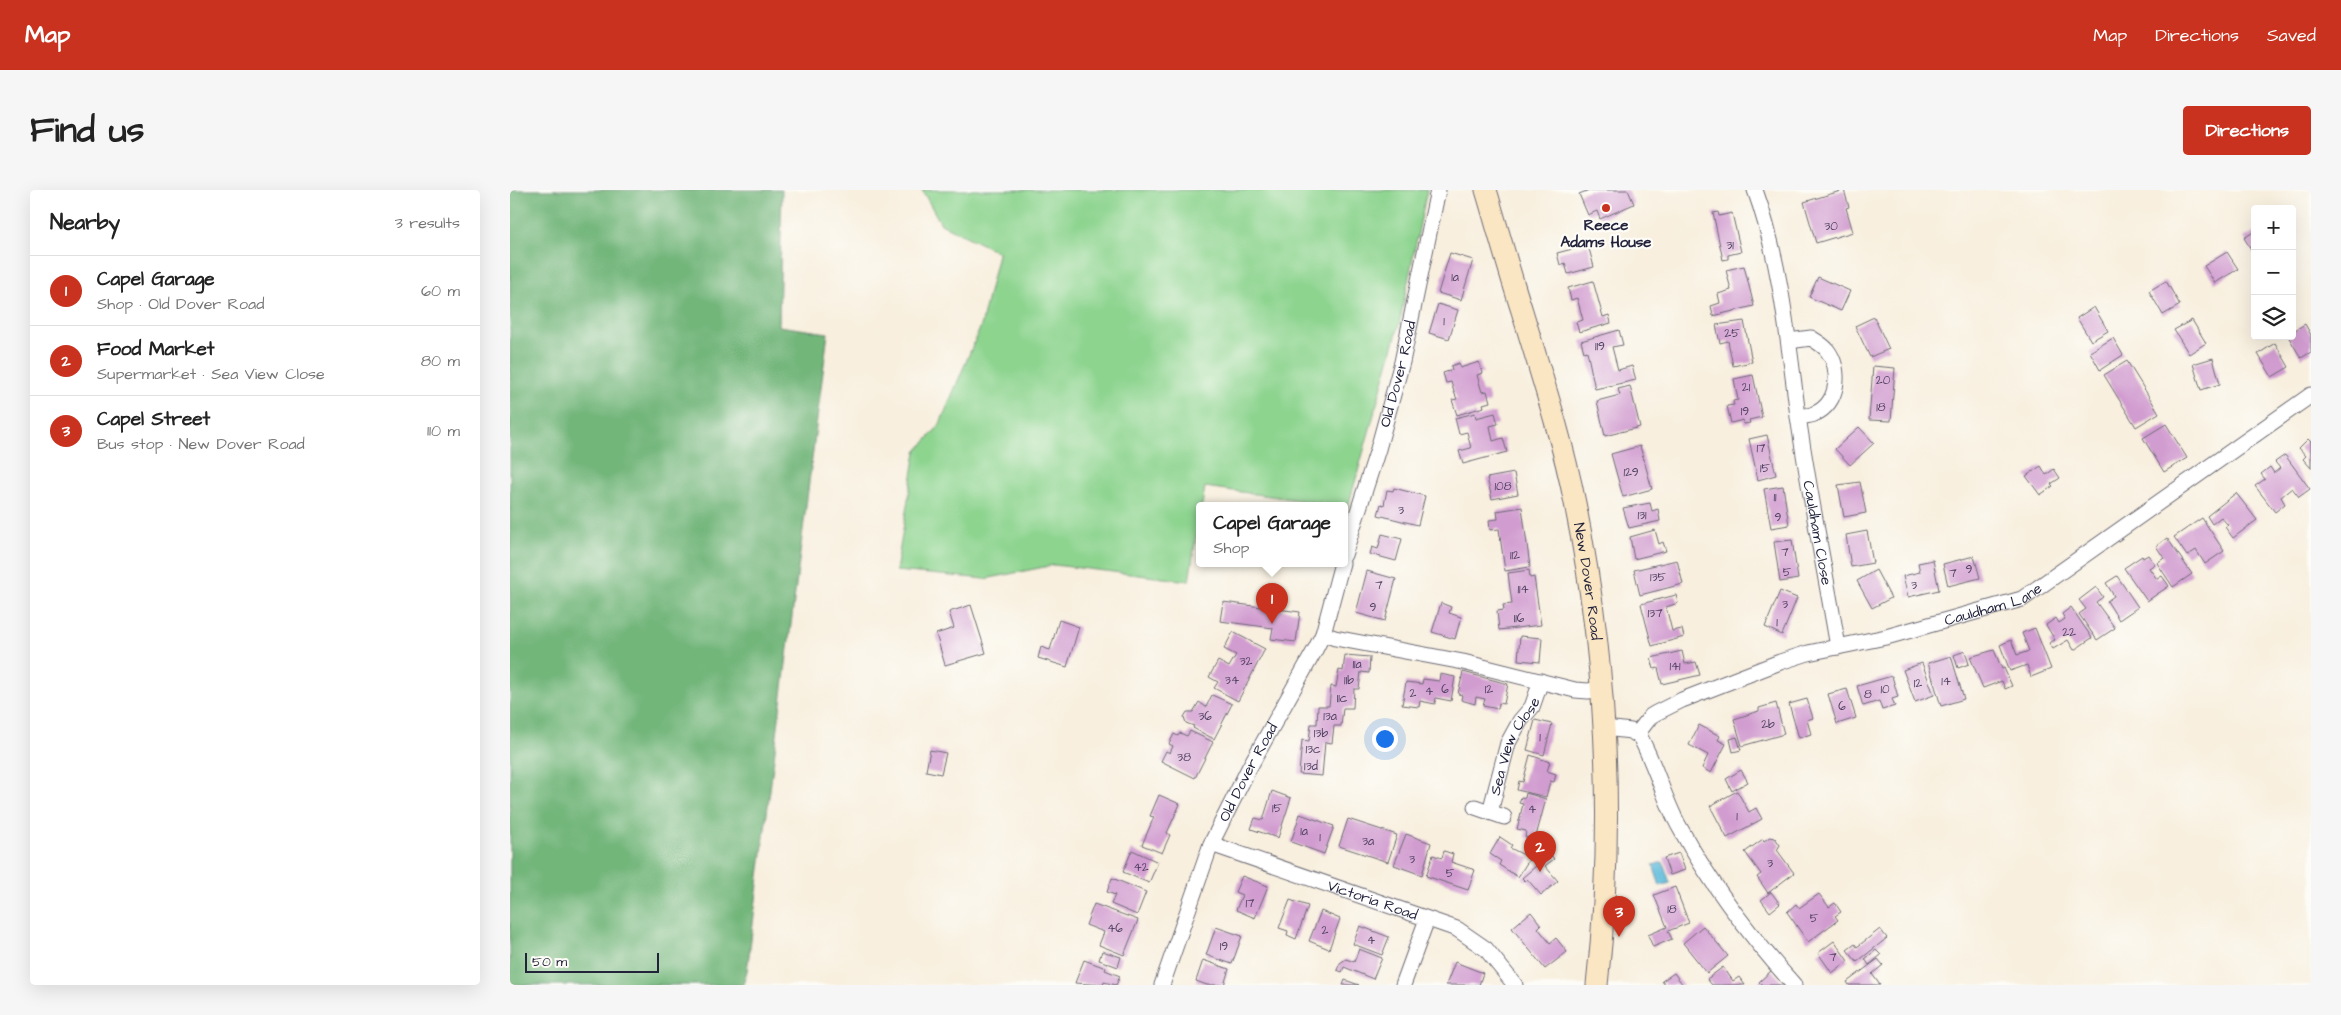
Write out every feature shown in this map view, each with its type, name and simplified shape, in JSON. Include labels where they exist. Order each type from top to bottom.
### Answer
[{"type":"main road","name":"New Dover Road","points":[[1486,190],[1548,397],[1575,503],[1596,634],[1605,728],[1604,923],[1597,985]]},
{"type":"street","name":"Old Dover Road","points":[[1348,543],[1378,450],[1402,362],[1438,190]]},
{"type":"street","name":"Cauldham Close","points":[[1754,190],[1772,252],[1789,341],[1798,416],[1838,647]]},
{"type":"street","points":[[1789,341],[1811,338],[1826,348],[1836,365],[1837,382],[1826,407],[1813,415],[1798,416]]},
{"type":"street","name":"Cauldham Lane","points":[[1637,734],[1651,716],[1682,700],[1780,662],[1808,653],[1886,637],[2022,599],[2311,395]]},
{"type":"street","name":"Old Dover Road","points":[[1162,985],[1210,844],[1249,768],[1323,634],[1341,567]]},
{"type":"street","points":[[1323,634],[1335,638],[1463,662],[1582,691],[1602,689]]},
{"type":"street","name":"Sea View Close","points":[[1490,812],[1508,743],[1520,721],[1532,707],[1541,681]]},
{"type":"street","points":[[1605,728],[1632,731],[1637,734],[1644,745],[1679,827],[1700,862],[1749,932],[1794,985]]},
{"type":"street","name":"Victoria Road","points":[[1210,844],[1457,929],[1478,943],[1493,957],[1515,985]]},
{"type":"street","points":[[1403,985],[1427,919]]},
{"type":"green space","points":[[510,190],[782,190],[779,326],[828,333],[747,971],[743,985],[510,985]]},
{"type":"green space","points":[[922,190],[1427,190],[1399,325],[1348,507],[1348,502],[1312,502],[1205,487],[1202,502],[1196,502],[1196,538],[1189,581],[1054,565],[985,579],[896,571],[916,452],[939,426],[981,326],[998,254],[998,252],[941,224]]},
{"type":"water","points":[[1663,862],[1670,883],[1660,886],[1653,865]]},
{"type":"building","name":"Reece Adams House","points":[[1589,190],[1628,190],[1634,204],[1600,219],[1597,211],[1588,215],[1579,194]]},
{"type":"building","points":[[1844,190],[1849,207],[1846,208],[1853,232],[1816,243],[1804,202]]},
{"type":"building","points":[[1718,212],[1719,216],[1732,213],[1741,252],[1728,255],[1728,259],[1723,260],[1713,213]]},
{"type":"building","points":[[2251,234],[2251,249],[2244,238]]},
{"type":"building","points":[[1588,245],[1594,267],[1568,274],[1565,263],[1560,265],[1557,253]]},
{"type":"building","points":[[2227,252],[2238,269],[2215,283],[2204,266]]},
{"type":"building","points":[[1450,253],[1473,260],[1461,300],[1438,293]]},
{"type":"building","points":[[1744,266],[1754,306],[1713,316],[1711,306],[1720,303],[1718,294],[1731,290],[1726,270]]},
{"type":"building","points":[[1818,277],[1850,291],[1841,311],[1809,297]]},
{"type":"building","points":[[1593,281],[1603,317],[1609,315],[1611,323],[1579,332],[1576,322],[1583,320],[1577,298],[1571,300],[1568,288]]},
{"type":"building","points":[[2166,281],[2180,305],[2163,315],[2149,291]]},
{"type":"building","points":[[1438,304],[1458,310],[1449,339],[1429,333]]},
{"type":"building","points":[[2094,307],[2108,331],[2091,341],[2077,318]]},
{"type":"building","points":[[1874,317],[1889,349],[1870,357],[1855,326]]},
{"type":"building","points":[[2192,320],[2206,343],[2189,354],[2174,330]]},
{"type":"building","points":[[1744,321],[1752,362],[1733,366],[1728,341],[1720,343],[1716,325]]},
{"type":"building","points":[[2305,324],[2311,335],[2311,352],[2301,358],[2290,340],[2296,340],[2296,330]]},
{"type":"building","points":[[1619,330],[1623,345],[1612,347],[1618,370],[1632,366],[1636,380],[1595,389],[1587,351],[1584,352],[1581,341]]},
{"type":"building","points":[[2113,338],[2123,355],[2100,370],[2090,352]]},
{"type":"building","points":[[2275,343],[2289,367],[2272,377],[2258,354]]},
{"type":"building","points":[[2213,358],[2220,384],[2201,390],[2193,364]]},
{"type":"building","points":[[2127,361],[2159,413],[2136,427],[2104,375]]},
{"type":"building","points":[[1479,362],[1483,373],[1477,375],[1482,392],[1487,391],[1490,402],[1483,404],[1484,407],[1457,415],[1452,400],[1457,399],[1451,382],[1446,383],[1443,373],[1452,370],[1451,366],[1459,363],[1460,368]]},
{"type":"building","points":[[1873,366],[1895,368],[1891,421],[1869,420]]},
{"type":"building","points":[[1753,375],[1762,417],[1749,420],[1750,423],[1744,424],[1743,420],[1731,423],[1727,406],[1734,405],[1733,401],[1738,400],[1734,379]]},
{"type":"building","points":[[1630,386],[1640,427],[1605,436],[1597,401],[1620,395],[1618,389]]},
{"type":"building","points":[[1475,413],[1476,418],[1495,413],[1498,424],[1490,426],[1493,441],[1503,438],[1507,452],[1463,464],[1459,451],[1471,448],[1467,432],[1459,434],[1455,418]]},
{"type":"building","points":[[2166,424],[2187,458],[2164,472],[2143,438]]},
{"type":"building","points":[[1859,427],[1874,443],[1850,465],[1835,449]]},
{"type":"building","points":[[1767,435],[1776,475],[1758,480],[1749,439]]},
{"type":"building","points":[[2308,439],[2311,442],[2311,468],[2303,459],[2306,456],[2299,448]]},
{"type":"building","points":[[1640,446],[1652,489],[1623,497],[1611,454]]},
{"type":"building","points":[[2285,455],[2310,489],[2299,497],[2292,488],[2281,497],[2285,504],[2275,512],[2255,486],[2265,479],[2261,474],[2270,467],[2274,473],[2280,468],[2275,462]]},
{"type":"building","points":[[2041,466],[2046,475],[2054,469],[2060,478],[2051,484],[2053,486],[2040,495],[2026,476]]},
{"type":"building","points":[[1514,473],[1518,494],[1492,499],[1487,478]]},
{"type":"building","points":[[1860,482],[1866,513],[1844,517],[1838,485]]},
{"type":"building","points":[[1783,486],[1789,525],[1771,528],[1764,489]]},
{"type":"building","points":[[1394,488],[1425,496],[1418,525],[1378,515],[1381,504],[1384,505],[1387,490],[1393,491]]},
{"type":"building","points":[[2236,493],[2257,520],[2233,538],[2225,527],[2228,525],[2221,517],[2212,524],[2207,516]]},
{"type":"building","points":[[1650,503],[1652,511],[1658,509],[1660,521],[1629,528],[1623,508]]},
{"type":"building","points":[[1522,507],[1530,567],[1505,571],[1499,529],[1490,530],[1489,520],[1498,519],[1497,511]]},
{"type":"building","points":[[2202,518],[2224,551],[2205,564],[2196,550],[2187,556],[2174,537]]},
{"type":"building","points":[[1655,530],[1659,544],[1663,542],[1666,551],[1634,559],[1630,537]]},
{"type":"building","points":[[1867,531],[1873,563],[1851,567],[1846,535]]},
{"type":"building","points":[[1382,534],[1402,539],[1396,561],[1370,554],[1372,547],[1378,549]]},
{"type":"building","points":[[2167,538],[2192,574],[2173,587],[2157,563],[2164,558],[2156,546]]},
{"type":"building","points":[[1792,540],[1798,579],[1780,582],[1774,542]]},
{"type":"building","points":[[2148,555],[2155,564],[2149,568],[2157,579],[2162,576],[2169,586],[2147,601],[2124,568],[2142,556],[2143,558]]},
{"type":"building","points":[[1974,556],[1980,578],[1948,586],[1943,564]]},
{"type":"building","points":[[1677,560],[1683,584],[1640,595],[1634,570]]},
{"type":"building","points":[[1933,560],[1939,590],[1908,597],[1903,576],[1920,572],[1918,563]]},
{"type":"building","points":[[1529,570],[1530,578],[1534,577],[1541,625],[1499,630],[1497,611],[1504,610],[1503,605],[1512,604],[1508,573]]},
{"type":"building","points":[[1876,570],[1891,598],[1872,608],[1857,581]]},
{"type":"building","points":[[1367,571],[1396,579],[1385,621],[1356,613]]},
{"type":"building","points":[[2117,576],[2138,607],[2119,620],[2107,601],[2114,596],[2106,583]]},
{"type":"building","points":[[2096,587],[2103,597],[2096,602],[2115,628],[2097,640],[2079,614],[2086,609],[2079,600]]},
{"type":"building","points":[[1780,591],[1797,598],[1782,635],[1765,627]]},
{"type":"building","points":[[1676,595],[1678,603],[1666,607],[1672,631],[1682,629],[1684,637],[1652,646],[1641,604]]},
{"type":"building","points":[[1223,602],[1300,612],[1296,642],[1271,639],[1273,628],[1220,621]]},
{"type":"building","points":[[1441,603],[1451,607],[1449,613],[1461,617],[1455,639],[1432,632]]},
{"type":"building","points":[[971,605],[986,653],[945,665],[936,634],[954,628],[949,612]]},
{"type":"building","points":[[2071,607],[2092,638],[2074,650],[2068,640],[2053,649],[2049,643],[2055,640],[2046,625],[2056,618],[2059,623],[2065,619],[2062,614]]},
{"type":"building","points":[[1059,620],[1079,627],[1067,667],[1038,658],[1041,647],[1050,650]]},
{"type":"building","points":[[2035,628],[2051,669],[2031,677],[2027,665],[2010,671],[2000,645],[2011,640],[2017,655],[2029,651],[2022,633]]},
{"type":"building","points":[[1233,632],[1265,649],[1238,701],[1214,688],[1218,682],[1209,677],[1218,661],[1229,667],[1236,655],[1224,649]]},
{"type":"building","points":[[1520,636],[1542,638],[1540,662],[1518,660]]},
{"type":"building","points":[[1994,650],[2012,686],[2005,689],[2002,681],[1983,688],[1970,657]]},
{"type":"building","points":[[1682,651],[1685,664],[1696,662],[1700,675],[1662,684],[1658,668],[1654,669],[1651,658]]},
{"type":"building","points":[[1965,651],[1969,664],[1958,668],[1954,655]]},
{"type":"building","points":[[1345,655],[1370,657],[1369,673],[1361,672],[1359,689],[1354,689],[1353,708],[1343,708],[1341,726],[1334,726],[1332,743],[1325,742],[1322,776],[1299,774],[1302,740],[1309,741],[1311,724],[1317,724],[1318,706],[1329,706],[1331,686],[1336,687],[1339,670],[1343,671]]},
{"type":"building","points":[[1951,656],[1964,699],[1941,706],[1928,663]]},
{"type":"building","points":[[1922,663],[1934,695],[1915,702],[1903,670]]},
{"type":"building","points":[[1463,672],[1508,684],[1504,704],[1499,703],[1498,709],[1483,706],[1485,699],[1476,697],[1475,704],[1461,700],[1462,695],[1458,694]]},
{"type":"building","points":[[1440,674],[1455,677],[1451,701],[1436,698],[1435,704],[1420,701],[1419,707],[1402,705],[1406,682],[1422,684],[1423,679],[1439,681]]},
{"type":"building","points":[[1892,676],[1898,697],[1892,699],[1895,706],[1882,710],[1879,701],[1863,706],[1857,686]]},
{"type":"building","points":[[1847,689],[1856,718],[1837,724],[1828,694]]},
{"type":"building","points":[[1212,695],[1232,704],[1214,739],[1186,723],[1184,717],[1187,712],[1193,712],[1199,702],[1206,707]]},
{"type":"building","points":[[1807,699],[1813,718],[1807,720],[1811,734],[1799,738],[1789,704]]},
{"type":"building","points":[[1776,703],[1784,734],[1742,746],[1734,719]]},
{"type":"building","points":[[1535,720],[1552,724],[1544,755],[1527,750]]},
{"type":"building","points":[[1699,725],[1720,736],[1718,740],[1726,744],[1711,773],[1702,768],[1708,755],[1689,745]]},
{"type":"building","points":[[1190,731],[1213,742],[1195,778],[1161,761],[1166,751],[1170,753],[1173,746],[1169,744],[1174,734],[1178,736],[1180,733],[1187,736]]},
{"type":"building","points":[[1737,737],[1741,750],[1733,752],[1730,739]]},
{"type":"building","points":[[930,750],[946,753],[941,774],[926,771]]},
{"type":"building","points":[[1530,755],[1550,762],[1547,771],[1556,774],[1554,782],[1550,781],[1546,797],[1517,790],[1519,781],[1523,782]]},
{"type":"building","points":[[1741,770],[1748,782],[1732,791],[1726,779]]},
{"type":"building","points":[[1272,791],[1291,798],[1278,838],[1251,829],[1255,818],[1263,820]]},
{"type":"building","points":[[1737,791],[1749,812],[1756,808],[1762,819],[1727,838],[1710,806]]},
{"type":"building","points":[[1526,793],[1546,799],[1535,840],[1525,837],[1526,831],[1517,829],[1523,804],[1519,803],[1521,797],[1525,798]]},
{"type":"building","points":[[1159,795],[1180,804],[1167,833],[1170,835],[1162,853],[1142,845],[1154,817],[1150,816]]},
{"type":"building","points":[[1300,814],[1334,826],[1324,854],[1291,842]]},
{"type":"building","points":[[1348,819],[1397,835],[1388,862],[1339,846]]},
{"type":"building","points":[[1406,834],[1431,843],[1422,875],[1394,865]]},
{"type":"building","points":[[1500,837],[1512,845],[1510,848],[1530,858],[1518,877],[1499,865],[1501,861],[1490,854]]},
{"type":"building","points":[[1770,837],[1775,838],[1780,845],[1777,850],[1794,873],[1768,893],[1757,877],[1761,874],[1745,852],[1763,839],[1764,841]]},
{"type":"building","points":[[1132,850],[1158,862],[1149,883],[1123,872]]},
{"type":"building","points":[[1444,851],[1453,854],[1451,862],[1475,870],[1468,890],[1426,876],[1433,855],[1442,858]]},
{"type":"building","points":[[1679,853],[1685,870],[1670,875],[1664,858]]},
{"type":"building","points":[[1550,854],[1554,859],[1545,866],[1558,881],[1541,895],[1527,879],[1525,881],[1522,878]]},
{"type":"building","points":[[1242,876],[1268,886],[1255,918],[1236,910],[1242,895],[1235,892]]},
{"type":"building","points":[[1112,878],[1146,892],[1137,915],[1111,904],[1115,895],[1107,892]]},
{"type":"building","points":[[1675,887],[1689,923],[1668,931],[1672,939],[1653,947],[1648,935],[1667,927],[1654,895]]},
{"type":"building","points":[[1771,892],[1780,904],[1770,912],[1761,900]]},
{"type":"building","points":[[1819,894],[1829,907],[1835,903],[1841,912],[1835,916],[1838,920],[1808,942],[1787,912],[1796,904],[1799,908]]},
{"type":"building","points":[[1290,900],[1308,906],[1296,939],[1287,935],[1288,931],[1279,928]]},
{"type":"building","points":[[1094,904],[1138,920],[1124,955],[1099,945],[1104,932],[1086,925]]},
{"type":"building","points":[[1321,911],[1340,919],[1329,949],[1309,941]]},
{"type":"building","points":[[1531,912],[1541,925],[1538,928],[1550,943],[1556,938],[1567,952],[1545,969],[1512,928]]},
{"type":"building","points":[[1360,926],[1389,937],[1382,955],[1353,944]]},
{"type":"building","points":[[1703,926],[1728,956],[1707,973],[1683,943]]},
{"type":"building","points":[[1216,927],[1242,936],[1232,964],[1206,955]]},
{"type":"building","points":[[1880,929],[1887,938],[1857,962],[1847,950],[1855,944],[1857,947]]},
{"type":"building","points":[[1834,941],[1848,961],[1832,973],[1818,953]]},
{"type":"building","points":[[1359,949],[1382,958],[1373,979],[1344,967],[1342,972],[1337,970],[1340,963],[1346,959],[1354,962]]},
{"type":"building","points":[[1876,950],[1881,955],[1869,965],[1865,959]]},
{"type":"building","points":[[1102,951],[1121,957],[1118,967],[1099,960]]},
{"type":"building","points":[[1878,959],[1883,965],[1872,974],[1880,985],[1849,985],[1847,982]]},
{"type":"building","points":[[1084,960],[1106,968],[1105,970],[1120,976],[1116,985],[1104,982],[1103,985],[1075,983]]},
{"type":"building","points":[[1203,960],[1229,969],[1224,985],[1207,985],[1196,981]]},
{"type":"building","points":[[1455,962],[1483,973],[1479,985],[1446,985]]},
{"type":"building","points":[[1723,967],[1733,981],[1739,977],[1745,985],[1712,985],[1707,979]]},
{"type":"building","points":[[1772,970],[1785,985],[1762,985],[1759,982]]},
{"type":"building","points":[[1674,973],[1683,985],[1665,985],[1662,981]]},
{"type":"building","points":[[1345,980],[1359,985],[1343,985]]},
{"type":"place","name":"Reece Adams House","points":[[1606,208]]},
{"type":"place","name":"Capel Garage","points":[[1272,624]]},
{"type":"place","name":"Food Market","points":[[1540,872]]},
{"type":"place","name":"Capel Street","points":[[1619,937]]}]
